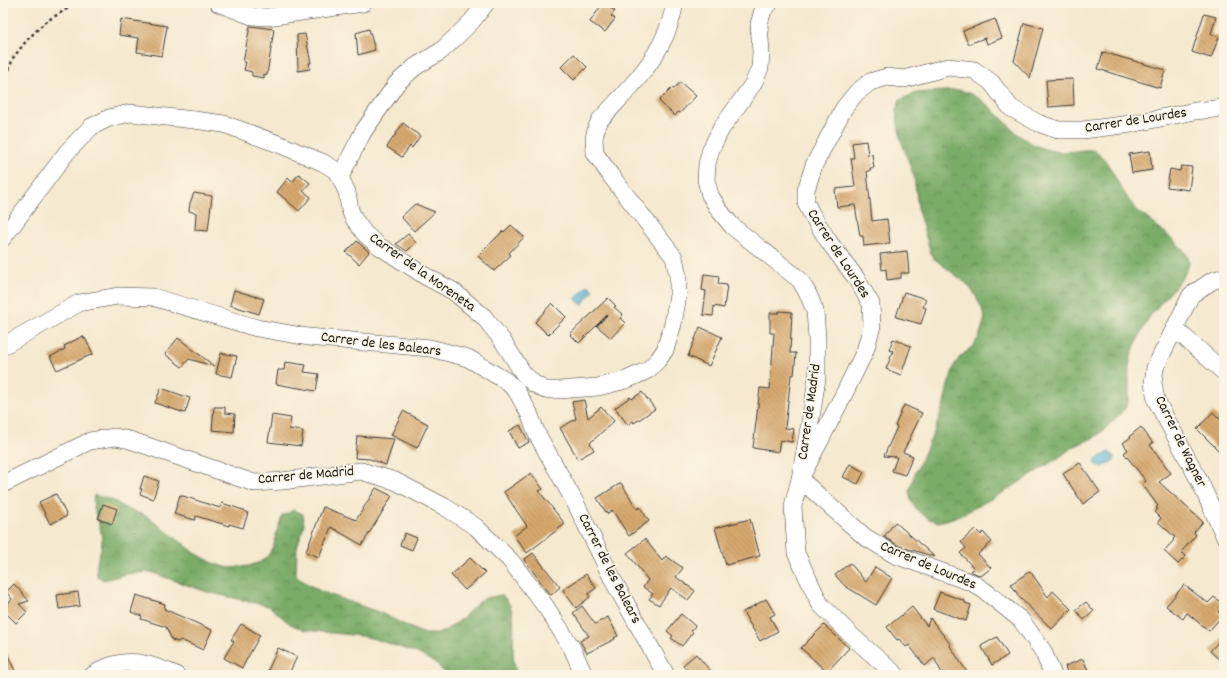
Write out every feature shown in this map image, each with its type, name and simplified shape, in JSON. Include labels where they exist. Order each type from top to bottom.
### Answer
[{"type":"street","points":[[218,3],[252,16],[267,17],[362,3]]},
{"type":"street","points":[[340,177],[363,132],[397,83],[415,67],[441,50],[457,36],[472,21],[486,3]]},
{"type":"street","name":"Carrer de la Moreneta","points":[[3,238],[67,152],[91,127],[109,118],[130,113],[224,124],[281,145],[324,163],[335,170],[347,192],[350,210],[354,219],[365,234],[425,276],[452,291],[484,317],[502,340],[523,374],[533,383],[546,390],[559,390],[598,387],[626,380],[648,370],[665,350],[673,324],[678,295],[678,276],[674,257],[595,153],[594,139],[600,120],[645,69],[660,46],[670,23],[675,3]]},
{"type":"street","name":"Carrer de Madrid","points":[[770,3],[763,10],[759,24],[761,52],[760,68],[753,84],[721,129],[711,150],[707,164],[706,180],[710,195],[719,210],[732,226],[800,280],[808,294],[814,311],[817,338],[817,378],[800,479],[793,506],[796,553],[820,604],[854,638],[896,675]]},
{"type":"street","name":"Carrer de Lourdes","points":[[1053,675],[1044,651],[1021,620],[985,591],[973,583],[895,555],[865,537],[800,479],[865,351],[872,326],[871,304],[856,278],[829,242],[812,215],[806,203],[806,190],[814,165],[844,108],[856,93],[870,82],[887,77],[904,79],[948,67],[974,70],[991,82],[1012,108],[1038,123],[1058,130],[1083,130],[1131,124],[1195,111],[1224,108]]},
{"type":"street","name":"Carrer de Wagner","points":[[1224,277],[1212,281],[1191,295],[1155,368],[1153,382],[1156,400],[1198,480],[1224,535]]},
{"type":"street","name":"Carrer de les Balears","points":[[3,346],[80,303],[118,296],[153,297],[257,328],[308,336],[430,348],[468,358],[506,381],[516,390],[529,413],[537,434],[576,504],[614,582],[666,675]]},
{"type":"street","points":[[1174,328],[1224,372]]},
{"type":"street","points":[[519,396],[533,383]]},
{"type":"street","name":"Carrer de Madrid","points":[[3,484],[90,441],[115,437],[130,440],[254,483],[289,481],[361,471],[395,481],[445,507],[476,527],[510,560],[546,607],[572,648],[584,675]]},
{"type":"street","points":[[93,675],[109,666],[133,662],[157,666],[176,675]]},
{"type":"path","points":[[3,87],[13,58],[27,40],[45,22],[67,9],[72,3]]},
{"type":"green space","points":[[959,90],[984,102],[1018,134],[1034,145],[1058,152],[1093,150],[1105,160],[1124,192],[1138,211],[1167,234],[1187,255],[1189,261],[1188,268],[1184,275],[1150,316],[1138,338],[1129,365],[1128,404],[1115,419],[1093,438],[1073,447],[1004,492],[963,514],[938,522],[929,519],[918,511],[911,501],[909,491],[915,473],[935,430],[955,364],[960,357],[973,346],[979,337],[985,318],[976,296],[967,284],[932,257],[919,214],[914,177],[900,137],[896,111],[900,100],[915,93]]},
{"type":"green space","points":[[94,495],[112,500],[127,509],[146,516],[197,554],[215,564],[229,568],[249,566],[260,562],[268,556],[274,545],[282,516],[294,510],[303,514],[304,526],[297,547],[296,574],[303,581],[320,591],[381,613],[426,634],[437,634],[444,631],[458,622],[485,598],[502,595],[507,601],[513,614],[513,654],[517,675],[447,675],[435,663],[417,653],[361,636],[304,630],[290,624],[269,606],[207,592],[150,572],[127,574],[104,580],[97,576],[96,571],[102,540],[93,501]]},
{"type":"water","points":[[588,285],[594,290],[582,305],[575,299]]},
{"type":"water","points":[[1109,452],[1114,456],[1114,460],[1103,467],[1097,466],[1095,463],[1096,459]]},
{"type":"building","points":[[603,3],[615,11],[611,16],[615,19],[605,32],[590,22]]},
{"type":"building","points":[[1204,14],[1216,17],[1211,34],[1219,37],[1211,58],[1192,52]]},
{"type":"building","points":[[121,19],[167,26],[162,56],[137,52],[139,38],[119,35]]},
{"type":"building","points":[[995,19],[1002,38],[987,44],[985,38],[968,44],[963,31]]},
{"type":"building","points":[[1024,23],[1043,28],[1030,78],[1014,61]]},
{"type":"building","points":[[250,26],[274,29],[267,75],[264,74],[264,78],[252,76],[252,72],[244,70],[246,62],[243,62]]},
{"type":"building","points":[[369,29],[375,50],[358,55],[356,33]]},
{"type":"building","points":[[305,34],[311,63],[309,63],[310,69],[298,71],[297,35]]},
{"type":"building","points":[[1103,52],[1165,70],[1160,88],[1098,69]]},
{"type":"building","points":[[574,54],[587,67],[574,80],[561,67]]},
{"type":"building","points":[[1073,79],[1074,105],[1048,107],[1046,80]]},
{"type":"building","points":[[680,82],[696,96],[680,113],[678,112],[675,116],[659,101]]},
{"type":"building","points":[[403,123],[420,136],[412,148],[410,146],[402,157],[387,147]]},
{"type":"building","points":[[866,141],[868,155],[872,154],[874,168],[870,168],[870,171],[867,171],[872,221],[887,219],[890,243],[864,246],[863,236],[860,236],[855,205],[837,207],[835,189],[855,187],[851,158],[854,158],[852,143]]},
{"type":"building","points":[[1150,151],[1152,170],[1132,173],[1129,154]]},
{"type":"building","points":[[1181,166],[1192,167],[1189,190],[1167,187],[1170,169],[1180,171]]},
{"type":"building","points":[[299,174],[310,183],[303,191],[311,197],[299,211],[277,192],[288,178],[292,182]]},
{"type":"building","points":[[194,193],[212,196],[208,231],[195,230],[196,213],[189,211]]},
{"type":"building","points":[[415,204],[435,212],[414,231],[401,217]]},
{"type":"building","points":[[511,225],[524,237],[509,253],[511,255],[494,271],[478,256]]},
{"type":"building","points":[[408,234],[416,243],[407,251],[396,244]]},
{"type":"building","points":[[357,241],[369,252],[359,264],[346,252]]},
{"type":"building","points":[[907,251],[909,273],[901,273],[901,278],[887,280],[886,269],[882,270],[880,254]]},
{"type":"building","points":[[704,274],[719,276],[718,284],[727,285],[724,308],[714,306],[713,316],[703,315],[706,291],[702,290]]},
{"type":"building","points":[[234,290],[264,299],[259,314],[230,305]]},
{"type":"building","points":[[904,292],[926,299],[923,307],[926,308],[921,324],[896,317]]},
{"type":"building","points":[[608,298],[616,306],[614,307],[623,315],[620,318],[625,323],[611,338],[597,326],[607,315],[579,343],[570,334]]},
{"type":"building","points":[[552,303],[566,317],[548,335],[535,322]]},
{"type":"building","points":[[779,311],[792,312],[790,353],[796,353],[794,375],[791,375],[785,428],[794,429],[792,442],[780,440],[778,452],[753,448],[760,388],[770,389],[774,333],[770,333],[770,313],[779,313]]},
{"type":"building","points":[[700,327],[722,337],[709,366],[688,356]]},
{"type":"building","points":[[83,336],[93,354],[57,370],[50,357],[65,349],[64,346]]},
{"type":"building","points":[[178,338],[213,366],[189,359],[182,367],[165,354]]},
{"type":"building","points":[[893,339],[911,346],[901,375],[886,369],[893,351],[889,350]]},
{"type":"building","points":[[221,353],[237,356],[232,377],[216,374]]},
{"type":"building","points":[[285,362],[306,365],[304,372],[319,374],[316,391],[276,384],[278,370],[284,370]]},
{"type":"building","points":[[161,388],[190,398],[185,413],[155,403]]},
{"type":"building","points":[[642,392],[655,409],[634,423],[633,421],[628,425],[615,408],[630,397],[632,399]]},
{"type":"building","points":[[584,400],[588,418],[601,407],[614,421],[590,443],[594,450],[578,459],[560,428],[576,419],[572,402]]},
{"type":"building","points":[[904,405],[922,413],[903,452],[913,456],[905,475],[892,471],[897,457],[884,456],[897,427],[895,426]]},
{"type":"building","points":[[214,407],[225,407],[225,413],[235,414],[234,432],[212,430]]},
{"type":"building","points":[[403,411],[428,424],[417,448],[391,435]]},
{"type":"building","points":[[1213,412],[1224,423],[1224,456],[1197,429]]},
{"type":"building","points":[[272,415],[291,418],[289,429],[303,431],[301,446],[268,442]]},
{"type":"building","points":[[520,425],[529,442],[518,448],[509,431]]},
{"type":"building","points":[[1141,427],[1153,443],[1150,445],[1171,473],[1159,482],[1203,522],[1194,532],[1196,535],[1181,552],[1186,556],[1178,564],[1164,551],[1175,537],[1158,522],[1161,518],[1155,512],[1158,509],[1156,508],[1158,506],[1142,484],[1146,481],[1124,453],[1128,450],[1123,443]]},
{"type":"building","points":[[357,436],[394,439],[386,465],[370,459],[355,458]]},
{"type":"building","points":[[1080,463],[1100,492],[1083,504],[1063,474]]},
{"type":"building","points":[[850,464],[864,472],[858,484],[843,477]]},
{"type":"building","points":[[531,473],[543,489],[539,491],[565,524],[527,553],[514,536],[527,526],[504,492]]},
{"type":"building","points":[[144,476],[159,481],[153,499],[140,494]]},
{"type":"building","points":[[621,483],[637,509],[640,507],[649,521],[629,536],[612,510],[607,514],[597,498]]},
{"type":"building","points":[[376,488],[392,496],[362,545],[331,527],[319,557],[306,552],[323,507],[356,520]]},
{"type":"building","points":[[56,494],[67,516],[50,524],[39,502]]},
{"type":"building","points":[[180,495],[220,508],[222,503],[243,510],[248,513],[243,528],[229,524],[229,526],[196,516],[195,520],[174,514]]},
{"type":"building","points":[[103,504],[117,509],[112,524],[98,519]]},
{"type":"building","points":[[750,519],[760,556],[726,565],[715,528]]},
{"type":"building","points":[[895,522],[935,557],[899,546],[884,537]]},
{"type":"building","points":[[975,529],[981,535],[983,532],[992,542],[978,554],[991,568],[981,576],[970,571],[974,568],[960,553],[966,548],[961,542]]},
{"type":"building","points":[[405,533],[417,538],[412,550],[400,545]]},
{"type":"building","points":[[645,539],[662,561],[666,556],[683,568],[676,577],[695,591],[688,600],[671,588],[659,605],[649,599],[653,594],[643,587],[648,580],[627,553]]},
{"type":"building","points":[[533,553],[560,587],[551,595],[524,560]]},
{"type":"building","points":[[470,558],[485,573],[465,590],[451,575]]},
{"type":"building","points":[[850,563],[866,582],[875,567],[892,578],[876,605],[845,586],[835,575]]},
{"type":"building","points":[[1030,571],[1048,597],[1053,591],[1071,609],[1052,629],[1020,598],[1011,584]]},
{"type":"building","points":[[586,574],[596,588],[588,594],[590,597],[576,608],[563,590]]},
{"type":"building","points":[[14,584],[29,601],[19,604],[27,612],[16,623],[3,610],[12,599],[6,592]]},
{"type":"building","points":[[1184,585],[1208,603],[1214,597],[1224,605],[1218,612],[1222,616],[1209,631],[1187,613],[1183,619],[1166,606]]},
{"type":"building","points":[[78,592],[80,606],[59,609],[57,595]]},
{"type":"building","points":[[940,592],[965,601],[965,603],[971,605],[966,621],[933,609]]},
{"type":"building","points":[[136,595],[165,604],[164,609],[212,630],[203,650],[181,640],[178,642],[172,640],[166,627],[141,619],[142,616],[131,612]]},
{"type":"building","points":[[766,599],[775,614],[770,617],[778,631],[760,641],[743,612]]},
{"type":"building","points":[[1086,602],[1094,611],[1084,620],[1076,610]]},
{"type":"building","points":[[582,606],[595,624],[608,617],[618,636],[587,653],[580,641],[589,636],[573,613]]},
{"type":"building","points":[[912,607],[927,626],[930,618],[951,645],[950,646],[969,675],[943,675],[934,658],[925,666],[909,645],[906,647],[899,639],[897,640],[887,627]]},
{"type":"building","points":[[681,614],[695,626],[691,631],[693,632],[682,646],[671,638],[673,636],[667,631]]},
{"type":"building","points":[[241,624],[260,635],[242,668],[224,658],[234,641],[231,640]]},
{"type":"building","points":[[824,625],[849,648],[827,672],[801,648]]},
{"type":"building","points":[[1224,636],[1224,664],[1210,651]]},
{"type":"building","points":[[997,637],[1008,655],[992,665],[981,646]]},
{"type":"building","points":[[3,645],[17,675],[3,675]]},
{"type":"building","points":[[278,648],[297,657],[288,675],[266,675]]},
{"type":"building","points":[[696,654],[714,675],[692,675],[683,665]]},
{"type":"building","points":[[1083,659],[1090,675],[1068,675],[1065,666]]}]
